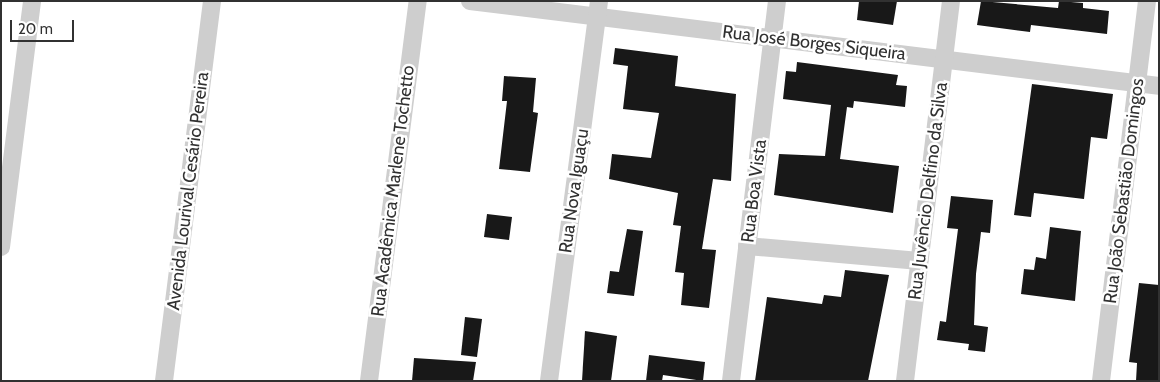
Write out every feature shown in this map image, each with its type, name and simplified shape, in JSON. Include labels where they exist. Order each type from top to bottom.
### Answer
[{"type":"street","points":[[1,248],[32,1]]},
{"type":"street","name":"Avenida Lourival Cesário Pereira","points":[[164,381],[212,1]]},
{"type":"street","name":"Rua Acadêmica Marlene Tochetto","points":[[369,381],[418,1]]},
{"type":"street","name":"Rua José Borges Siqueira","points":[[470,1],[598,9],[772,38],[1159,86]]},
{"type":"street","name":"Rua Boa Vista","points":[[731,381],[777,1]]},
{"type":"street","name":"Rua Juvêncio Delfino da Silva","points":[[904,381],[951,1]]},
{"type":"street","name":"Rua João Sebastião Domingos","points":[[1101,381],[1147,1]]},
{"type":"street","name":"Rua Nova Iguaçu","points":[[549,381],[598,9]]},
{"type":"street","points":[[747,246],[919,261]]},
{"type":"building","points":[[859,1],[897,1],[893,25],[857,20]]},
{"type":"building","points":[[981,1],[1058,8],[1059,1],[1083,3],[1083,8],[1109,11],[1107,34],[1031,25],[1030,32],[977,25]]},
{"type":"building","points":[[615,48],[678,56],[675,86],[736,94],[731,181],[713,179],[702,249],[716,250],[709,308],[681,305],[684,273],[675,272],[681,226],[673,225],[678,193],[609,179],[612,154],[651,158],[659,113],[623,109],[628,66],[613,64]]},
{"type":"building","points":[[797,62],[898,75],[896,85],[907,86],[905,107],[854,101],[853,108],[847,107],[840,159],[899,166],[893,213],[774,195],[779,154],[825,156],[831,105],[783,99],[786,71],[796,72]]},
{"type":"building","points":[[504,76],[536,78],[533,112],[538,113],[530,172],[499,169],[507,101],[502,101]]},
{"type":"building","points":[[1032,84],[1113,94],[1107,139],[1091,137],[1084,199],[1034,193],[1031,217],[1014,215]]},
{"type":"building","points":[[951,196],[993,200],[990,233],[981,232],[976,274],[974,325],[988,327],[985,352],[968,350],[969,344],[937,340],[940,321],[946,322],[958,229],[947,228]]},
{"type":"building","points":[[487,214],[512,217],[509,240],[484,237]]},
{"type":"building","points":[[1050,227],[1081,231],[1075,301],[1021,294],[1024,269],[1034,270],[1036,257],[1046,259]]},
{"type":"building","points":[[627,229],[643,231],[634,296],[607,293],[610,271],[619,272]]},
{"type":"building","points":[[845,270],[889,275],[868,381],[755,381],[767,297],[822,304],[824,295],[841,297]]},
{"type":"building","points":[[1139,283],[1159,285],[1159,381],[1136,381],[1137,363],[1129,362]]},
{"type":"building","points":[[465,317],[482,319],[477,357],[461,355]]},
{"type":"building","points":[[585,331],[617,336],[611,381],[582,381]]},
{"type":"building","points":[[649,355],[705,362],[703,381],[663,375],[662,381],[646,381]]},
{"type":"building","points":[[414,358],[476,362],[473,381],[412,381]]}]
